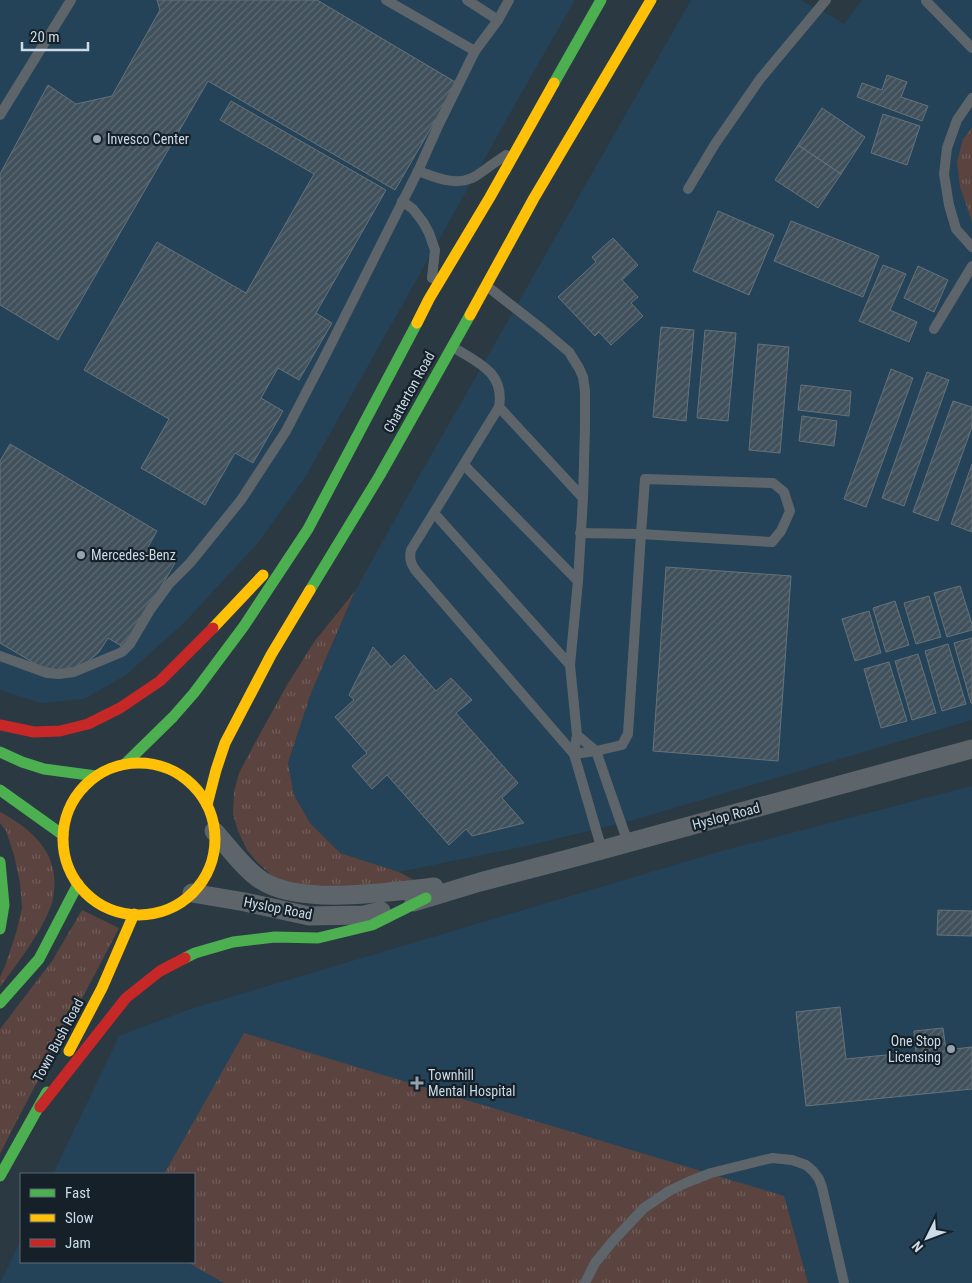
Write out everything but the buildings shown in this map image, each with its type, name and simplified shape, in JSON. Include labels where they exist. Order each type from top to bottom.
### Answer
[{"type":"street","name":"Chatterton Road","points":[[125,764],[167,724],[194,693],[244,626],[308,529],[429,299],[490,197],[601,0]]},
{"type":"street","name":"Chatterton Road","points":[[207,805],[225,743],[271,655],[380,474],[487,286],[534,198],[651,0]]},
{"type":"street","points":[[0,725],[34,732],[60,731],[88,724],[120,708],[160,681],[308,529]]},
{"type":"street","name":"Hyslop Road","points":[[192,893],[309,916],[364,916],[480,882],[972,748]]},
{"type":"street","points":[[0,752],[44,769],[96,776]]},
{"type":"street","points":[[145,763],[164,767],[181,776],[196,789],[207,805],[214,830],[215,848],[211,864],[203,880],[180,903],[166,910],[150,914],[118,912],[89,896],[78,884],[64,852],[66,818],[73,801],[83,787],[96,776],[110,768],[125,764],[145,763]]},
{"type":"street","points":[[0,790],[64,835]]},
{"type":"street","name":"Hyslop Road","points":[[214,830],[262,881],[278,888],[305,894],[335,895],[387,892],[480,882]]},
{"type":"street","points":[[0,862],[4,905],[0,929]]},
{"type":"street","points":[[0,1003],[39,959],[78,884]]},
{"type":"street","points":[[40,1107],[126,998],[160,971],[195,953],[233,942],[275,936],[318,938],[372,925],[426,898]]},
{"type":"street","name":"Town Bush Road","points":[[0,1176],[40,1107],[102,988],[134,914]]},
{"type":"lane","points":[[0,115],[71,0]]},
{"type":"lane","points":[[386,0],[475,51]]},
{"type":"lane","points":[[466,0],[498,20]]},
{"type":"lane","points":[[0,656],[47,673],[59,674],[74,672],[126,649],[150,610],[169,584],[190,563],[241,500],[286,431],[418,171],[475,51],[510,0]]},
{"type":"lane","points":[[688,189],[715,144],[760,79],[826,0]]},
{"type":"lane","points":[[926,2],[972,48]]},
{"type":"lane","points":[[972,98],[957,120],[947,148],[944,174],[949,205],[956,229],[972,247]]},
{"type":"lane","points":[[418,171],[437,178],[463,181],[478,175],[517,148]]},
{"type":"lane","points":[[402,201],[413,209],[423,222],[435,250],[429,299]]},
{"type":"lane","points":[[934,329],[972,266]]},
{"type":"lane","points":[[487,286],[569,352],[583,377],[585,390],[583,498],[570,665],[577,735],[574,754]]},
{"type":"lane","points":[[452,347],[478,363],[498,381],[500,407],[411,550],[410,559],[412,566],[574,754],[602,850]]},
{"type":"lane","points":[[500,407],[583,498]]},
{"type":"lane","points":[[464,465],[578,581]]},
{"type":"lane","points":[[574,754],[622,745],[628,734],[641,534],[646,478],[773,483],[784,492],[790,511],[781,530],[772,542],[641,534],[580,533]]},
{"type":"lane","points":[[434,513],[570,665]]},
{"type":"lane","points":[[577,735],[596,751],[628,843]]},
{"type":"lane","points":[[585,1283],[595,1264],[612,1242],[644,1208],[669,1191],[711,1173],[772,1158],[792,1160],[806,1165],[818,1178],[822,1187],[844,1283]]},
{"type":"shaded area","points":[[0,0],[575,0],[305,478],[257,544],[185,622],[126,675],[84,699],[41,703],[0,690]]},
{"type":"shaded area","points":[[691,0],[800,0],[844,24],[862,0],[972,0],[972,720],[630,821],[531,845],[399,872],[340,853],[310,823],[294,795],[288,763],[311,693],[355,591]]},
{"type":"shaded area","name":"Townhill Mental Hospital","points":[[972,786],[972,1283],[0,1283],[20,1242],[20,1263],[195,1263],[195,1173],[53,1173],[119,1036],[190,1009],[725,850]]},
{"type":"green space","points":[[972,128],[972,222],[960,187],[957,162],[963,139]]},
{"type":"green space","points":[[355,591],[311,693],[288,763],[294,795],[310,823],[340,853],[399,872],[418,882],[383,890],[288,886],[271,875],[247,850],[238,831],[233,814],[234,792],[239,773],[287,685],[314,642]]},
{"type":"green space","points":[[0,812],[22,826],[41,843],[52,865],[54,891],[52,904],[41,927],[0,987],[0,977],[16,933],[22,908],[20,883],[14,855],[6,831],[0,823]]},
{"type":"green space","points":[[82,910],[119,928],[0,1154],[0,1029],[52,961]]},
{"type":"green space","points":[[244,1033],[784,1196],[808,1283],[224,1283],[189,1263],[195,1263],[195,1173],[165,1173]]},
{"type":"traffic: fast","points":[[554,83],[601,0]]},
{"type":"traffic: fast","points":[[310,590],[380,475],[470,315]]},
{"type":"traffic: fast","points":[[125,764],[173,717],[194,693],[244,626],[308,529],[417,323]]},
{"type":"traffic: fast","points":[[0,752],[44,769],[96,776]]},
{"type":"traffic: fast","points":[[0,790],[63,835]]},
{"type":"traffic: fast","points":[[0,862],[4,905],[0,929]]},
{"type":"traffic: fast","points":[[0,1003],[39,959],[78,884]]},
{"type":"traffic: fast","points":[[185,958],[195,953],[233,942],[275,937],[318,938],[372,925],[426,898]]},
{"type":"traffic: fast","points":[[0,1176],[47,1092]]},
{"type":"traffic: slow","points":[[470,315],[534,198],[651,0]]},
{"type":"traffic: slow","points":[[417,323],[554,83]]},
{"type":"traffic: slow","points":[[213,628],[263,575]]},
{"type":"traffic: slow","points":[[207,805],[225,743],[271,655],[310,590]]},
{"type":"traffic: slow","points":[[139,763],[168,769],[181,776],[192,786],[202,797],[209,810],[215,839],[209,868],[202,881],[192,892],[181,902],[168,909],[139,915],[110,909],[97,902],[86,892],[76,881],[69,868],[63,839],[69,810],[76,797],[86,786],[97,776],[110,769],[139,763]]},
{"type":"traffic: slow","points":[[69,1051],[102,988],[134,914]]},
{"type":"traffic: jam","points":[[0,725],[34,732],[60,731],[88,724],[120,708],[160,681],[213,628]]},
{"type":"traffic: jam","points":[[40,1107],[126,998],[160,971],[185,958]]},
{"type":"place","name":"Invesco Center","points":[[97,139]]},
{"type":"place","name":"Mercedes-Benz","points":[[81,555]]},
{"type":"place","name":"One Stop Licensing","points":[[951,1049]]},
{"type":"place","name":"Townhill Mental Hospital","points":[[417,1083]]}]
